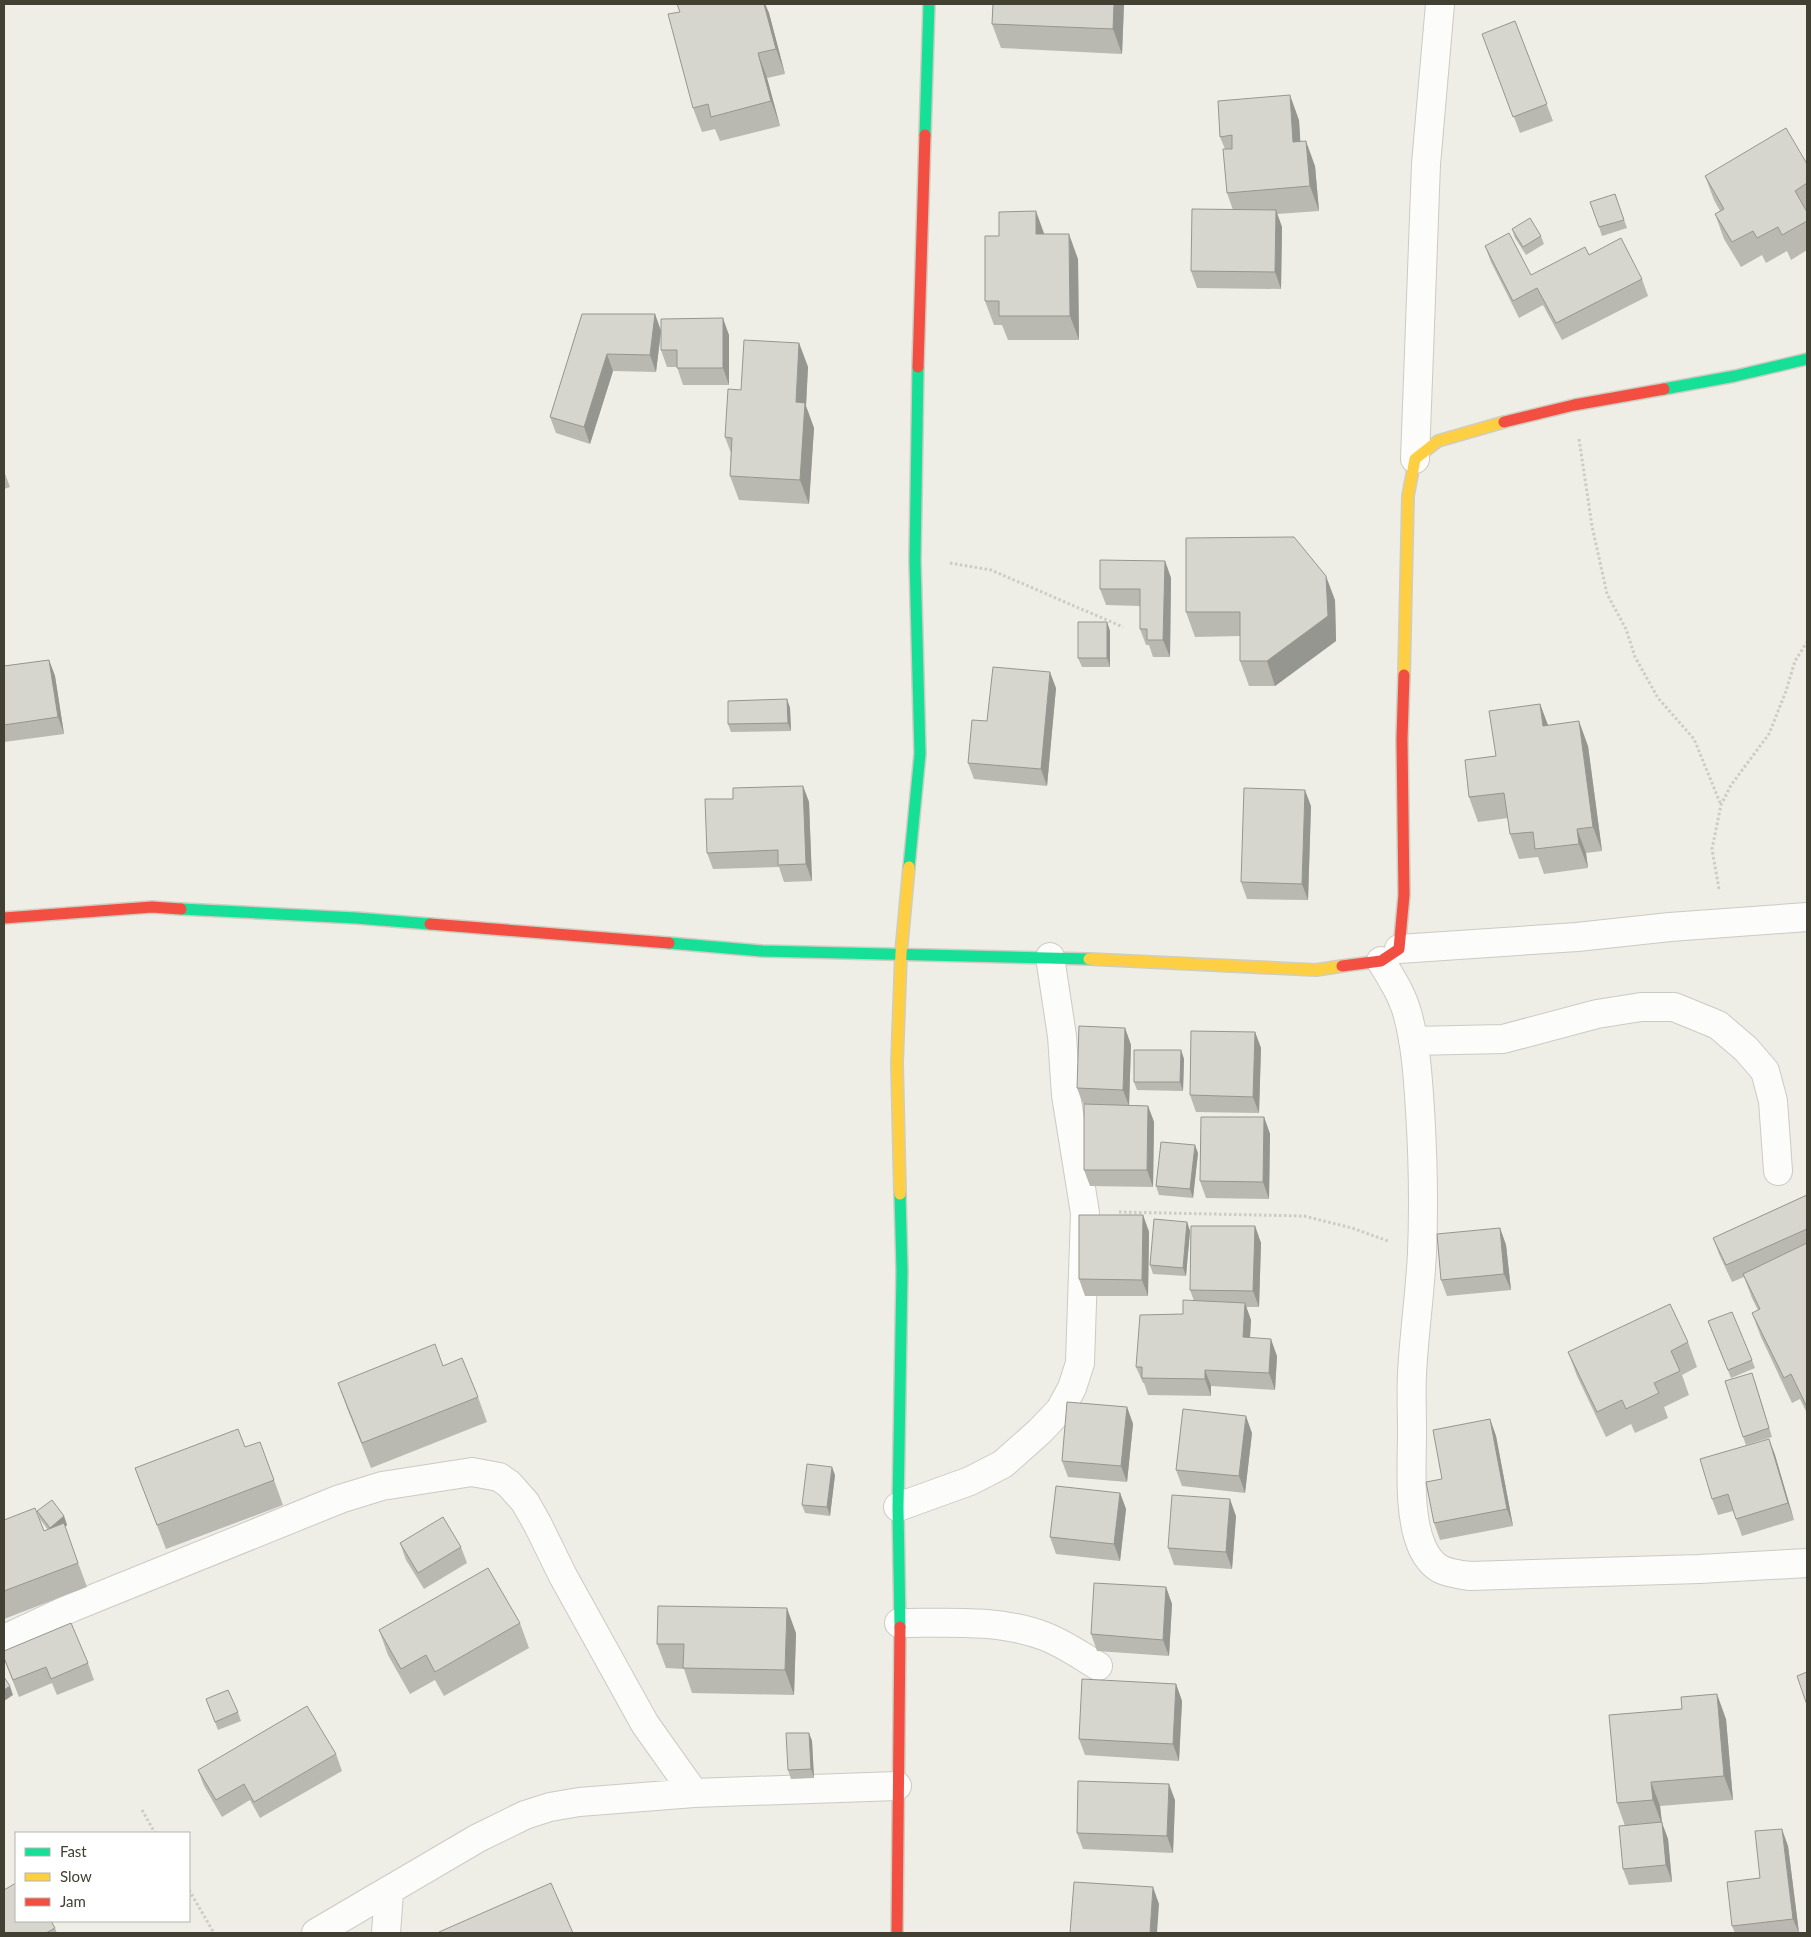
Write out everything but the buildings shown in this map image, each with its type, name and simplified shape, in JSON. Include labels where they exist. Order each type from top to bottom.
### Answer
[{"type":"street","points":[[897,1933],[898,1507],[902,1271],[897,1063],[901,953],[920,754],[914,560],[929,4]]},
{"type":"street","points":[[1440,4],[1426,164],[1415,459],[1408,496],[1402,739],[1404,894],[1390,955],[1399,991],[1408,1015],[1413,1041],[1419,1092],[1424,1167],[1422,1254],[1412,1375],[1413,1494],[1415,1520],[1421,1546],[1428,1559],[1437,1568],[1449,1574],[1470,1576],[1699,1569],[1807,1563]]},
{"type":"street","points":[[1415,459],[1438,441],[1480,428],[1574,405],[1735,376],[1807,359]]},
{"type":"street","points":[[4,918],[152,907],[365,919],[762,950],[1050,957],[1316,970],[1390,955],[1807,917]]},
{"type":"street","points":[[898,1507],[970,1481],[1002,1464],[1040,1431],[1060,1410],[1072,1388],[1080,1363],[1085,1213],[1066,1095],[1062,1036],[1050,957]]},
{"type":"street","points":[[1413,1041],[1503,1039],[1597,1014],[1641,1006],[1674,1006],[1718,1025],[1746,1049],[1765,1071],[1773,1101],[1778,1171]]},
{"type":"street","points":[[4,1640],[73,1607],[340,1499],[390,1484],[472,1472],[488,1474],[499,1477],[509,1484],[525,1502],[563,1576],[646,1724],[694,1793]]},
{"type":"street","points":[[899,1623],[963,1623],[1015,1628],[1044,1636],[1064,1645],[1098,1666]]},
{"type":"street","points":[[316,1933],[478,1838],[525,1815],[550,1807],[579,1802],[694,1793],[897,1786]]},
{"type":"street","points":[[386,1933],[388,1892]]},
{"type":"path","points":[[1574,405],[1592,526],[1607,594],[1626,629],[1635,657],[1658,698],[1694,739],[1721,805]]},
{"type":"path","points":[[914,560],[946,562],[991,570],[1123,627]]},
{"type":"path","points":[[1725,923],[1712,849],[1721,805],[1731,785],[1769,734],[1786,691],[1795,661],[1807,642]]},
{"type":"path","points":[[1085,1213],[1205,1213],[1304,1216],[1352,1228],[1422,1254]]},
{"type":"path","points":[[142,1810],[154,1832]]},
{"type":"path","points":[[190,1892],[214,1933]]},
{"type":"traffic: fast","points":[[925,135],[929,4]]},
{"type":"traffic: fast","points":[[1664,389],[1735,376],[1807,359]]},
{"type":"traffic: fast","points":[[909,867],[920,754],[915,560],[918,367]]},
{"type":"traffic: fast","points":[[181,909],[356,918],[430,924]]},
{"type":"traffic: fast","points":[[669,943],[762,951],[1089,959]]},
{"type":"traffic: fast","points":[[900,1194],[902,1271],[898,1507],[900,1627]]},
{"type":"traffic: slow","points":[[1404,675],[1408,496],[1415,459],[1438,441],[1504,422]]},
{"type":"traffic: slow","points":[[900,1194],[897,1063],[901,953],[909,867]]},
{"type":"traffic: slow","points":[[1089,959],[1316,970],[1342,966]]},
{"type":"traffic: jam","points":[[918,367],[925,135]]},
{"type":"traffic: jam","points":[[1504,422],[1574,405],[1664,389]]},
{"type":"traffic: jam","points":[[1342,966],[1381,961],[1399,949],[1404,895],[1402,739],[1404,675]]},
{"type":"traffic: jam","points":[[4,918],[152,907],[181,909]]},
{"type":"traffic: jam","points":[[430,924],[669,943]]},
{"type":"traffic: jam","points":[[897,1933],[900,1627]]}]
